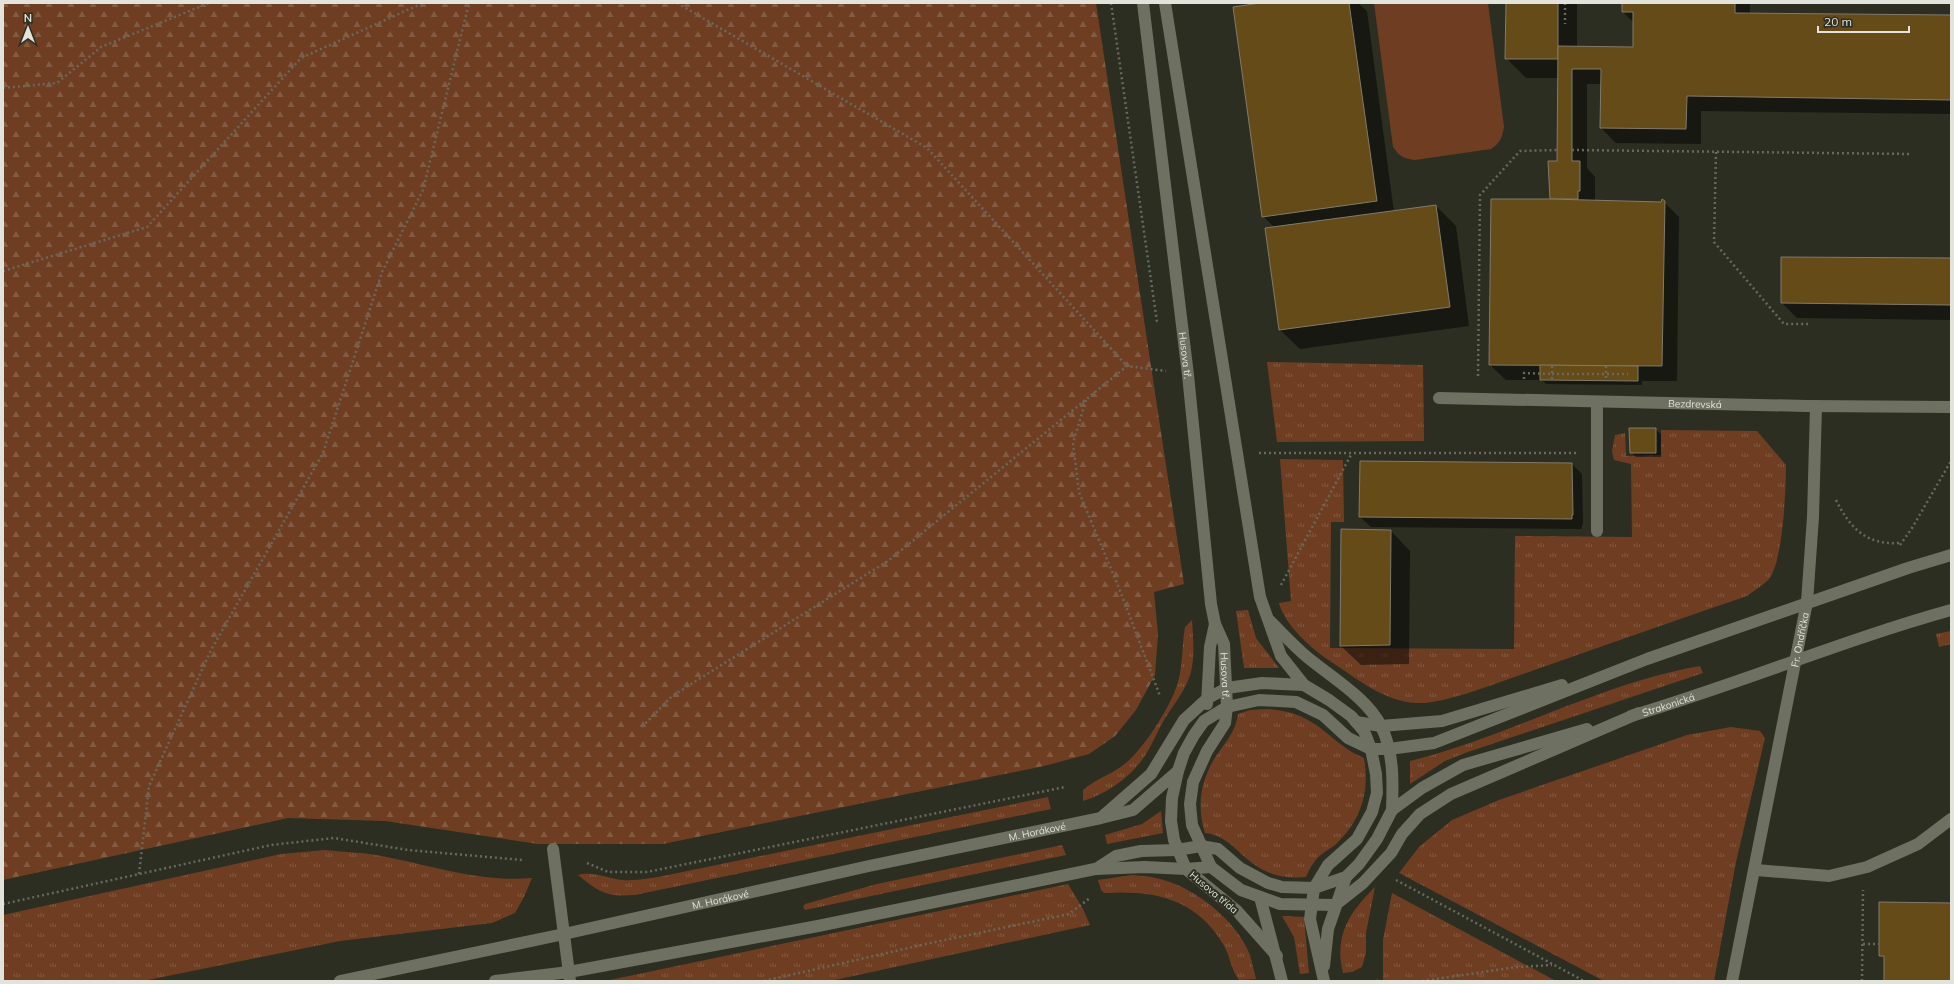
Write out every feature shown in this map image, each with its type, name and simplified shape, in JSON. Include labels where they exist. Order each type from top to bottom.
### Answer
[{"type":"street","name":"Husova tř.","points":[[1143,3],[1188,367],[1211,604],[1215,624],[1224,644],[1227,707]]},
{"type":"street","points":[[1165,3],[1260,597],[1281,656],[1304,685],[1329,700],[1351,716],[1364,731],[1371,749],[1376,774],[1377,793],[1372,812],[1357,839],[1328,865],[1314,888],[1310,919],[1323,978]]},
{"type":"street","name":"Bezdrevská","points":[[1439,398],[1816,406],[1951,407]]},
{"type":"street","points":[[1597,402],[1597,531]]},
{"type":"street","name":"Fr. Ondříčka","points":[[1732,981],[1756,870],[1807,602],[1814,477],[1816,406]]},
{"type":"street","points":[[1204,721],[1227,707],[1259,700],[1296,702],[1323,715],[1348,738],[1371,749],[1389,749],[1434,743],[1647,660],[1807,602],[1951,555]]},
{"type":"street","name":"Strakonická","points":[[1392,810],[1422,788],[1463,765],[1639,713],[1795,662],[1922,618],[1951,610]]},
{"type":"street","points":[[1269,620],[1306,656],[1366,706],[1381,726],[1389,749],[1394,778],[1392,810],[1377,839],[1359,864],[1346,877],[1336,904],[1328,929],[1323,978]]},
{"type":"street","points":[[1204,721],[1208,698],[1210,647],[1215,624]]},
{"type":"street","points":[[1356,722],[1381,726],[1442,721],[1647,660]]},
{"type":"street","points":[[1100,818],[1151,774],[1184,720],[1208,698],[1227,688],[1262,683],[1304,685]]},
{"type":"street","name":"Husova třída","points":[[1211,867],[1192,825],[1190,804],[1193,782],[1207,751],[1225,723],[1227,707]]},
{"type":"street","points":[[495,981],[569,976],[1095,869],[1145,867],[1186,869],[1211,867],[1240,890],[1280,904],[1336,904],[1363,883],[1391,853],[1402,834],[1420,814],[1451,794],[1639,713]]},
{"type":"street","name":"Husova třída","points":[[1204,721],[1184,753],[1178,771],[1172,798],[1170,821],[1174,840],[1186,869],[1237,911],[1277,956]]},
{"type":"street","name":"M. Horákové","points":[[340,981],[564,934],[869,866],[1133,810],[1178,771]]},
{"type":"street","points":[[1756,870],[1829,876],[1863,868],[1918,844],[1951,819]]},
{"type":"street","points":[[1095,869],[1116,856],[1141,851],[1178,850],[1201,846],[1218,849],[1240,868],[1268,883],[1282,887],[1314,888],[1346,877]]},
{"type":"street","points":[[553,849],[569,976]]},
{"type":"street","points":[[1260,897],[1277,956],[1282,981]]},
{"type":"path","points":[[3,88],[57,83],[101,47],[209,3]]},
{"type":"path","points":[[3,271],[147,227],[301,58],[423,3]]},
{"type":"path","points":[[139,874],[149,786],[211,650],[323,453],[382,272],[423,190],[469,3]]},
{"type":"path","points":[[677,3],[927,148],[1127,366],[1167,372],[1166,364]]},
{"type":"path","points":[[1111,3],[1158,327]]},
{"type":"path","points":[[1565,3],[1565,24]]},
{"type":"path","points":[[1477,399],[1480,194],[1520,151],[1558,150]]},
{"type":"path","points":[[1572,150],[1911,154]]},
{"type":"path","points":[[1716,152],[1714,242],[1784,324],[1808,324]]},
{"type":"path","points":[[642,727],[672,696],[888,561],[1127,366]]},
{"type":"path","points":[[1552,366],[1552,374]]},
{"type":"path","points":[[1606,366],[1606,380]]},
{"type":"path","points":[[1527,373],[1628,374]]},
{"type":"path","points":[[1086,400],[1073,443],[1079,492],[1119,588],[1160,696]]},
{"type":"path","points":[[1237,453],[1597,453]]},
{"type":"path","points":[[1280,588],[1352,453]]},
{"type":"path","points":[[1899,544],[1912,528],[1951,461]]},
{"type":"path","points":[[1814,477],[1831,477],[1836,501],[1854,529],[1871,540],[1886,544],[1899,544]]},
{"type":"path","points":[[1899,544],[1901,548]]},
{"type":"path","points":[[587,863],[608,872],[646,872],[1065,786]]},
{"type":"path","points":[[3,904],[271,845],[334,838],[408,850],[522,860]]},
{"type":"path","points":[[1862,981],[1863,868]]},
{"type":"path","points":[[1394,878],[1584,981]]},
{"type":"path","points":[[764,981],[926,944],[1069,914],[1090,898]]},
{"type":"path","points":[[1863,944],[1879,944]]},
{"type":"path","points":[[1422,981],[1517,967],[1554,965]]},
{"type":"green space","points":[[3,3],[1096,3],[1184,584],[1154,592],[1158,634],[1155,675],[1136,710],[1115,736],[1089,754],[1044,766],[663,844],[538,844],[385,821],[288,818],[3,880]]},
{"type":"green space","points":[[1374,3],[1488,3],[1504,127],[1497,145],[1491,149],[1415,160],[1408,159],[1400,155],[1395,150],[1393,147]]},
{"type":"green space","points":[[1267,362],[1423,365],[1424,441],[1277,442]]},
{"type":"green space","points":[[1661,430],[1757,431],[1786,465],[1783,525],[1778,557],[1774,570],[1769,579],[1747,596],[1486,687],[1456,697],[1427,703],[1416,703],[1393,698],[1362,683],[1325,658],[1309,645],[1294,629],[1282,612],[1279,603],[1291,601],[1280,459],[1343,460],[1344,522],[1331,522],[1330,648],[1514,649],[1515,536],[1632,537],[1631,464],[1614,460],[1612,451],[1615,435],[1625,433],[1626,456],[1661,455]]},
{"type":"green space","points":[[1248,610],[1256,638],[1279,668],[1244,668],[1236,611]]},
{"type":"green space","points":[[1192,620],[1193,652],[1189,679],[1142,760],[1116,785],[1092,798],[1083,801],[1083,790],[1126,763],[1134,756],[1158,724],[1176,688],[1180,672],[1185,627]]},
{"type":"green space","points":[[1951,631],[1951,644],[1939,647],[1936,634]]},
{"type":"green space","points":[[1700,666],[1703,673],[1445,761],[1410,784],[1410,761],[1447,751],[1627,685],[1663,674]]},
{"type":"green space","points":[[1268,709],[1295,714],[1312,722],[1347,749],[1364,758],[1366,783],[1362,805],[1357,816],[1344,836],[1317,859],[1306,877],[1284,877],[1263,870],[1225,840],[1212,834],[1205,833],[1201,814],[1201,796],[1205,778],[1213,761],[1231,734],[1238,714],[1250,710]]},
{"type":"green space","points":[[1731,727],[1760,731],[1765,738],[1736,862],[1714,981],[1604,981],[1399,873],[1419,847],[1452,820],[1499,800],[1687,735]]},
{"type":"green space","points":[[1048,797],[1051,809],[635,895],[617,895],[598,890],[578,875],[594,874],[621,880],[651,878]]},
{"type":"green space","points":[[1161,811],[1163,833],[1107,844],[1105,835],[1142,824]]},
{"type":"green space","points":[[1062,845],[1066,855],[805,910],[803,907],[805,904],[877,884]]},
{"type":"green space","points":[[325,850],[376,855],[454,872],[493,878],[532,878],[515,913],[492,923],[340,941],[143,981],[3,981],[3,915],[281,854]]},
{"type":"green space","points":[[1132,875],[1153,877],[1170,882],[1198,896],[1212,906],[1235,929],[1244,942],[1250,955],[1256,979],[1239,980],[1234,972],[1223,944],[1212,928],[1200,916],[1186,907],[1172,900],[1156,896],[1122,892],[1104,893],[1101,890],[1098,880]]},
{"type":"green space","points":[[1068,884],[1083,909],[1090,925],[830,981],[605,981]]},
{"type":"green space","points":[[1375,887],[1366,933],[1366,953],[1362,967],[1352,972],[1343,973],[1341,959],[1342,936],[1351,916]]},
{"type":"green space","points":[[1392,893],[1556,981],[1383,981],[1383,940]]},
{"type":"green space","points":[[1282,916],[1304,917],[1309,973],[1300,974],[1294,937]]},
{"type":"building","points":[[1260,3],[1349,3],[1377,201],[1262,217],[1233,7]]},
{"type":"building","points":[[1506,3],[1558,3],[1558,59],[1505,59]]},
{"type":"building","points":[[1622,3],[1735,3],[1735,13],[1951,15],[1951,100],[1687,96],[1686,129],[1600,128],[1601,69],[1572,69],[1572,161],[1580,161],[1580,191],[1578,191],[1578,199],[1550,199],[1548,161],[1557,161],[1558,46],[1633,47],[1633,12],[1622,12]]},
{"type":"building","points":[[1491,199],[1661,202],[1662,199],[1665,201],[1662,366],[1489,365]]},
{"type":"building","points":[[1436,205],[1450,307],[1279,330],[1265,228]]},
{"type":"building","points":[[1781,257],[1951,258],[1951,305],[1781,303]]},
{"type":"building","points":[[1540,365],[1638,366],[1638,381],[1540,380]]},
{"type":"building","points":[[1629,428],[1656,428],[1656,453],[1630,453]]},
{"type":"building","points":[[1360,461],[1572,463],[1572,519],[1359,517]]},
{"type":"building","points":[[1341,529],[1391,530],[1390,645],[1340,646]]},
{"type":"building","points":[[1879,902],[1951,903],[1951,981],[1884,981],[1884,956],[1879,956]]}]
